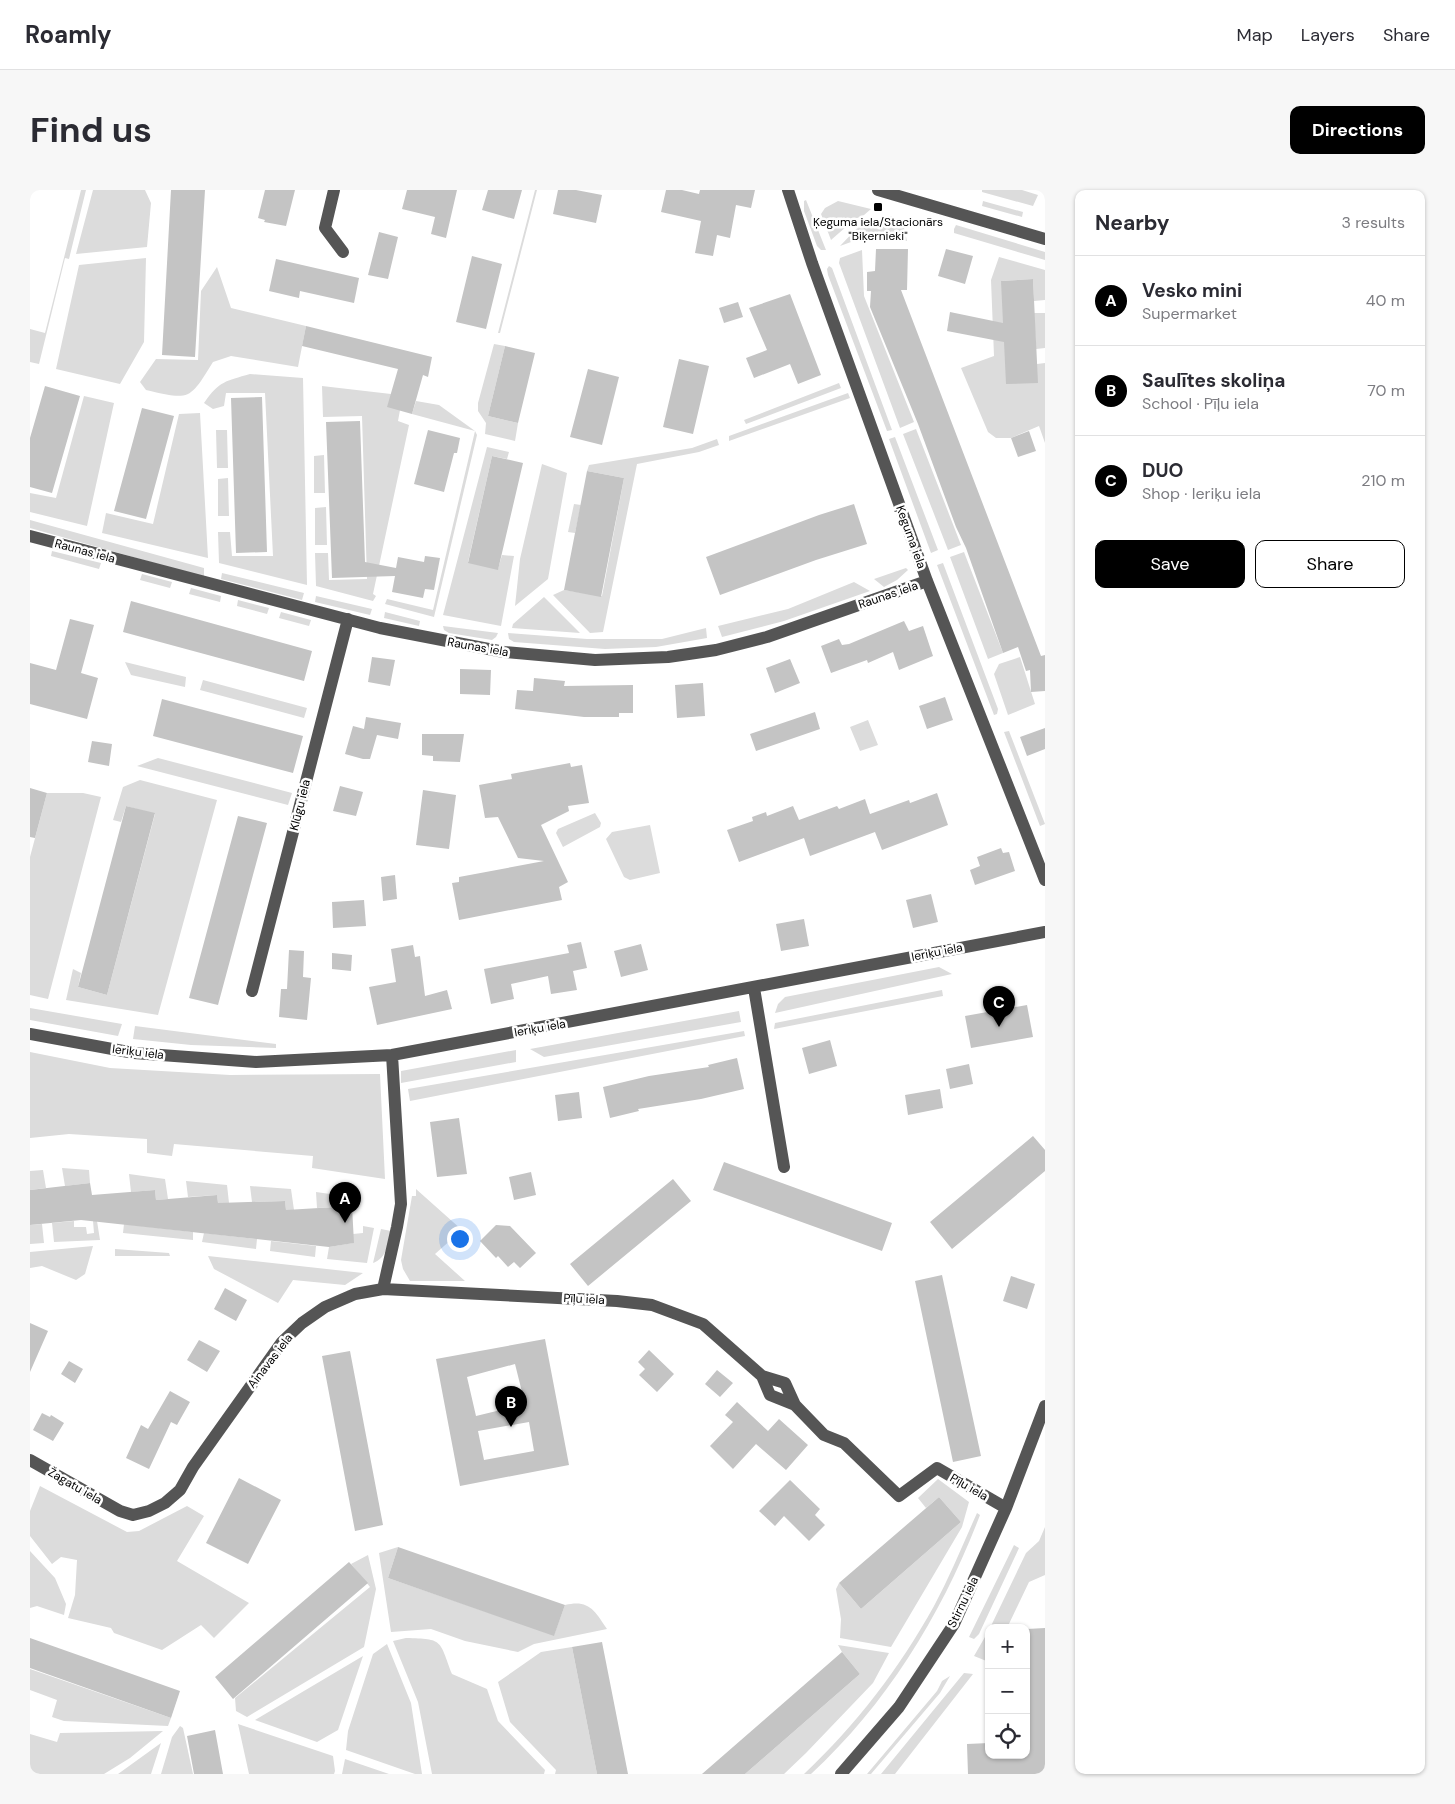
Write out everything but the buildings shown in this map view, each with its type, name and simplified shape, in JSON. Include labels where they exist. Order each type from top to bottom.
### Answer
[{"type":"street","points":[[334,190],[326,228],[343,252]]},
{"type":"street","name":"Ķeguma iela","points":[[788,190],[812,263],[927,581],[1045,880]]},
{"type":"street","points":[[878,190],[1045,239]]},
{"type":"street","name":"Raunas iela","points":[[30,536],[348,620],[433,639],[504,652],[595,660],[668,657],[716,650],[767,637],[927,581]]},
{"type":"street","name":"Klūgu iela","points":[[252,991],[348,620]]},
{"type":"street","name":"Ieriķu iela","points":[[30,1034],[134,1053],[256,1062],[392,1055],[1045,932]]},
{"type":"street","points":[[754,988],[784,1167]]},
{"type":"street","points":[[383,1288],[401,1204],[392,1055]]},
{"type":"street","name":"Pīļu iela","points":[[383,1288],[617,1301],[652,1305],[703,1324],[762,1376],[770,1395],[795,1405],[824,1435],[844,1443],[899,1496],[937,1468],[1006,1508]]},
{"type":"street","name":"Ainavas iela","points":[[120,1511],[133,1515],[149,1511],[165,1503],[180,1490],[193,1467],[282,1342],[302,1322],[325,1307],[354,1294],[383,1288]]},
{"type":"street","name":"Stirnu iela","points":[[841,1774],[899,1707],[954,1624],[1006,1508],[1045,1406]]},
{"type":"street","name":"Žagatu iela","points":[[30,1460],[120,1511]]},
{"type":"shaded area","points":[[81,190],[86,190],[69,259],[65,258],[39,364],[30,362],[30,329],[45,333]]},
{"type":"shaded area","points":[[93,190],[145,190],[151,203],[147,247],[76,254]]},
{"type":"shaded area","points":[[535,190],[537,190],[500,333],[498,333]]},
{"type":"shaded area","points":[[982,190],[1022,190],[1038,195],[1033,206],[982,192]]},
{"type":"shaded area","points":[[806,200],[826,250],[821,250],[817,246],[804,211],[804,201]]},
{"type":"shaded area","points":[[838,201],[871,209],[855,219],[831,240],[821,214],[825,208]]},
{"type":"shaded area","points":[[983,201],[1023,212],[1022,217],[982,206]]},
{"type":"shaded area","points":[[892,216],[903,223],[907,241],[873,234],[840,246],[860,225]]},
{"type":"shaded area","points":[[956,225],[1045,252],[1045,260],[954,233]]},
{"type":"shaded area","points":[[862,250],[864,296],[914,422],[900,428],[839,263],[840,258]]},
{"type":"shaded area","points":[[999,257],[1045,270],[1045,300],[1034,301],[1033,279],[1001,281],[1037,364],[1045,363],[1045,443],[1039,426],[1011,438],[996,438],[988,432],[961,368],[994,356],[991,280]]},
{"type":"shaded area","points":[[146,258],[144,342],[120,384],[56,369],[79,265]]},
{"type":"shaded area","points":[[829,266],[832,268],[892,430],[887,431],[828,275],[827,269]]},
{"type":"shaded area","points":[[217,267],[231,308],[306,326],[298,367],[231,356],[213,362],[199,384],[193,391],[187,394],[180,396],[146,390],[140,382],[156,359],[198,360],[201,291]]},
{"type":"shaded area","points":[[1034,313],[1045,313],[1045,348],[1036,349]]},
{"type":"shaded area","points":[[494,344],[505,346],[488,416],[518,423],[515,441],[485,434],[486,423],[478,411],[478,403]]},
{"type":"shaded area","points":[[250,374],[303,378],[307,585],[219,563],[218,532],[230,532],[232,556],[273,556],[265,393],[226,393],[224,406],[213,409],[204,403],[219,386],[235,378]]},
{"type":"shaded area","points":[[839,383],[841,388],[746,424],[744,420]]},
{"type":"shaded area","points":[[322,386],[391,394],[400,410],[398,421],[409,425],[373,594],[376,596],[373,601],[316,586],[315,553],[328,553],[329,580],[367,579],[362,416],[323,417]]},
{"type":"shaded area","points":[[848,393],[850,398],[729,441],[729,436]]},
{"type":"shaded area","points":[[84,396],[114,403],[87,526],[30,512],[30,493],[56,498]]},
{"type":"shaded area","points":[[416,401],[439,405],[475,431],[412,414]]},
{"type":"shaded area","points":[[200,413],[208,558],[102,533],[106,513],[153,524],[179,414]]},
{"type":"shaded area","points":[[916,429],[961,545],[948,550],[903,434]]},
{"type":"shaded area","points":[[216,430],[227,430],[228,468],[217,468]]},
{"type":"shaded area","points":[[475,431],[477,435],[434,617],[385,604],[387,599],[433,610]]},
{"type":"shaded area","points":[[895,437],[938,550],[931,553],[889,439]]},
{"type":"shaded area","points":[[717,439],[719,445],[699,452],[637,464],[603,632],[590,633],[553,595],[564,590],[602,596],[624,478],[587,471],[589,465],[692,448]]},
{"type":"shaded area","points":[[487,447],[509,452],[507,459],[492,456],[468,562],[498,569],[502,555],[514,556],[501,626],[443,615]]},
{"type":"shaded area","points":[[324,455],[325,493],[314,493],[314,456]]},
{"type":"shaded area","points":[[542,464],[567,473],[548,579],[515,606],[520,559]]},
{"type":"shaded area","points":[[228,478],[229,516],[218,516],[218,479]]},
{"type":"shaded area","points":[[574,504],[581,505],[575,533],[568,532]]},
{"type":"shaded area","points":[[326,507],[327,545],[315,545],[315,508]]},
{"type":"shaded area","points":[[30,520],[204,568],[204,577],[30,528]]},
{"type":"shaded area","points":[[52,551],[101,563],[99,569],[51,556]]},
{"type":"shaded area","points":[[964,552],[1003,653],[988,659],[950,557]]},
{"type":"shaded area","points":[[943,563],[998,709],[997,714],[994,715],[937,565]]},
{"type":"shaded area","points":[[906,568],[908,570],[897,580],[884,587],[874,579]]},
{"type":"shaded area","points":[[222,573],[304,593],[302,600],[221,579]]},
{"type":"shaded area","points":[[142,574],[172,582],[170,588],[140,580]]},
{"type":"shaded area","points":[[854,582],[870,591],[784,621],[722,637],[718,626],[788,609]]},
{"type":"shaded area","points":[[191,588],[221,596],[220,602],[189,594]]},
{"type":"shaded area","points":[[316,596],[372,609],[370,615],[315,602]]},
{"type":"shaded area","points":[[544,597],[580,633],[512,628],[513,624]]},
{"type":"shaded area","points":[[238,600],[269,608],[267,614],[237,606]]},
{"type":"shaded area","points":[[281,612],[311,620],[309,626],[279,618]]},
{"type":"shaded area","points":[[385,612],[420,621],[419,626],[384,618]]},
{"type":"shaded area","points":[[443,626],[498,633],[492,640],[449,633],[444,630]]},
{"type":"shaded area","points":[[706,628],[707,638],[656,647],[605,649],[514,642],[509,639],[508,633],[587,639],[662,639]]},
{"type":"shaded area","points":[[1020,657],[1035,704],[1008,715],[994,674],[999,664]]},
{"type":"shaded area","points":[[125,662],[186,677],[185,687],[131,675]]},
{"type":"shaded area","points":[[203,680],[307,708],[304,718],[200,690]]},
{"type":"shaded area","points":[[868,720],[878,745],[860,751],[850,727]]},
{"type":"shaded area","points":[[1009,731],[1045,824],[1040,826],[1004,732]]},
{"type":"shaded area","points":[[158,758],[292,793],[288,805],[137,766]]},
{"type":"shaded area","points":[[140,780],[217,800],[158,1015],[66,1000],[73,969],[81,973],[78,987],[107,995],[155,814],[126,806],[121,822],[113,820],[123,787]]},
{"type":"shaded area","points":[[47,793],[83,793],[101,797],[48,999],[30,995],[30,857]]},
{"type":"shaded area","points":[[595,813],[601,823],[600,827],[563,847],[556,833],[558,829]]},
{"type":"shaded area","points":[[650,825],[660,873],[630,880],[624,877],[606,839],[612,832]]},
{"type":"shaded area","points":[[939,967],[952,974],[775,1013],[778,1004],[785,997]]},
{"type":"shaded area","points":[[942,990],[943,996],[774,1029],[775,1023]]},
{"type":"shaded area","points":[[30,1008],[122,1024],[118,1036],[30,1020]]},
{"type":"shaded area","points":[[739,1011],[741,1022],[544,1057],[530,1049]]},
{"type":"shaded area","points":[[135,1026],[276,1044],[276,1048],[191,1045],[133,1039]]},
{"type":"shaded area","points":[[744,1031],[745,1036],[410,1101],[408,1089]]},
{"type":"shaded area","points":[[516,1050],[516,1062],[401,1083],[401,1071]]},
{"type":"shaded area","points":[[30,1052],[110,1068],[230,1075],[380,1074],[385,1179],[312,1168],[313,1156],[174,1144],[172,1156],[147,1153],[147,1139],[69,1134],[30,1138]]},
{"type":"shaded area","points":[[62,1168],[89,1170],[90,1183],[65,1186]]},
{"type":"shaded area","points":[[43,1170],[46,1188],[30,1190],[30,1171]]},
{"type":"shaded area","points":[[129,1174],[165,1179],[168,1199],[156,1200],[155,1190],[131,1192]]},
{"type":"shaded area","points":[[186,1181],[227,1185],[229,1203],[218,1204],[217,1195],[188,1197]]},
{"type":"shaded area","points":[[250,1186],[291,1189],[294,1210],[286,1211],[285,1201],[252,1202]]},
{"type":"shaded area","points":[[416,1189],[462,1230],[435,1254],[465,1281],[410,1281],[403,1269],[401,1260],[412,1196],[416,1196]]},
{"type":"shaded area","points":[[316,1192],[351,1197],[352,1206],[317,1208]]},
{"type":"shaded area","points":[[74,1221],[74,1227],[86,1227],[87,1234],[94,1233],[93,1221],[97,1221],[100,1240],[54,1242],[52,1223]]},
{"type":"shaded area","points":[[42,1224],[44,1243],[30,1244],[30,1225]]},
{"type":"shaded area","points":[[124,1224],[193,1232],[193,1240],[123,1233]]},
{"type":"shaded area","points":[[363,1226],[374,1228],[367,1263],[327,1259],[329,1247],[353,1243],[353,1234],[363,1233]]},
{"type":"shaded area","points":[[381,1229],[391,1231],[389,1241],[384,1254],[378,1261],[373,1263]]},
{"type":"shaded area","points":[[204,1233],[257,1239],[256,1249],[202,1242]]},
{"type":"shaded area","points":[[271,1241],[316,1246],[315,1257],[270,1251]]},
{"type":"shaded area","points":[[93,1246],[85,1274],[76,1280],[42,1266],[30,1268],[30,1252]]},
{"type":"shaded area","points":[[115,1249],[169,1253],[170,1256],[115,1256]]},
{"type":"shaded area","points":[[208,1256],[363,1273],[345,1285],[293,1280],[278,1303],[214,1269]]},
{"type":"shaded area","points":[[938,1479],[969,1502],[962,1527],[891,1647],[840,1638],[841,1619],[836,1589],[839,1583],[861,1609],[961,1522],[939,1497],[926,1508],[918,1498]]},
{"type":"shaded area","points":[[40,1486],[127,1532],[139,1531],[187,1506],[204,1516],[177,1561],[249,1603],[214,1638],[201,1625],[162,1650],[114,1633],[111,1628],[68,1618],[75,1595],[77,1560],[61,1557],[52,1564],[30,1536],[30,1511]]},
{"type":"shaded area","points":[[977,1513],[980,1515],[949,1586],[931,1621],[889,1686],[839,1746],[811,1774],[804,1774],[859,1716],[906,1652],[940,1595]]},
{"type":"shaded area","points":[[1045,1527],[1045,1575],[1029,1582],[1009,1624],[992,1624],[1026,1553],[1039,1541]]},
{"type":"shaded area","points":[[1014,1545],[1019,1548],[979,1634],[974,1639],[969,1637]]},
{"type":"shaded area","points":[[398,1547],[388,1578],[554,1635],[565,1605],[586,1605],[595,1612],[607,1629],[534,1644],[518,1652],[465,1641],[431,1629],[391,1632],[379,1553]]},
{"type":"shaded area","points":[[30,1551],[55,1578],[66,1604],[64,1615],[37,1606],[30,1608]]},
{"type":"shaded area","points":[[368,1555],[376,1589],[364,1647],[247,1717],[236,1711],[235,1698],[370,1587],[351,1564]]},
{"type":"shaded area","points":[[985,1637],[985,1660],[974,1656]]},
{"type":"shaded area","points":[[406,1638],[434,1641],[442,1648],[452,1674],[487,1689],[498,1721],[545,1770],[544,1774],[432,1774],[418,1702],[393,1641]]},
{"type":"shaded area","points":[[387,1644],[411,1703],[422,1774],[415,1774],[346,1750],[348,1731],[373,1654]]},
{"type":"shaded area","points":[[838,1645],[889,1653],[873,1683],[784,1774],[745,1774],[860,1674]]},
{"type":"shaded area","points":[[572,1647],[597,1774],[555,1774],[556,1770],[510,1722],[498,1682],[541,1652]]},
{"type":"shaded area","points":[[363,1656],[338,1730],[317,1742],[255,1720]]},
{"type":"shaded area","points":[[30,1669],[171,1718],[168,1726],[64,1721],[52,1717],[57,1700],[30,1690]]},
{"type":"shaded area","points":[[964,1673],[973,1674],[895,1774],[881,1774]]},
{"type":"shaded area","points":[[950,1676],[940,1693],[871,1774],[867,1774],[937,1691],[942,1681]]},
{"type":"shaded area","points":[[238,1724],[333,1756],[334,1774],[249,1774]]},
{"type":"shaded area","points":[[180,1726],[183,1728],[193,1774],[161,1774],[172,1737]]},
{"type":"shaded area","points":[[163,1731],[130,1758],[104,1774],[30,1774],[30,1734],[57,1742],[60,1733]]},
{"type":"shaded area","points":[[161,1743],[151,1774],[118,1774]]},
{"type":"shaded area","points":[[345,1759],[389,1774],[342,1774]]},
{"type":"place","name":"Ķeguma iela/Stacionārs \"Biķernieki\"","points":[[878,207]]},
{"type":"place","name":"DUO","points":[[999,1027]]},
{"type":"place","name":"Vesko mini","points":[[345,1223]]},
{"type":"place","name":"Saulītes skoliņa","points":[[511,1427]]}]
